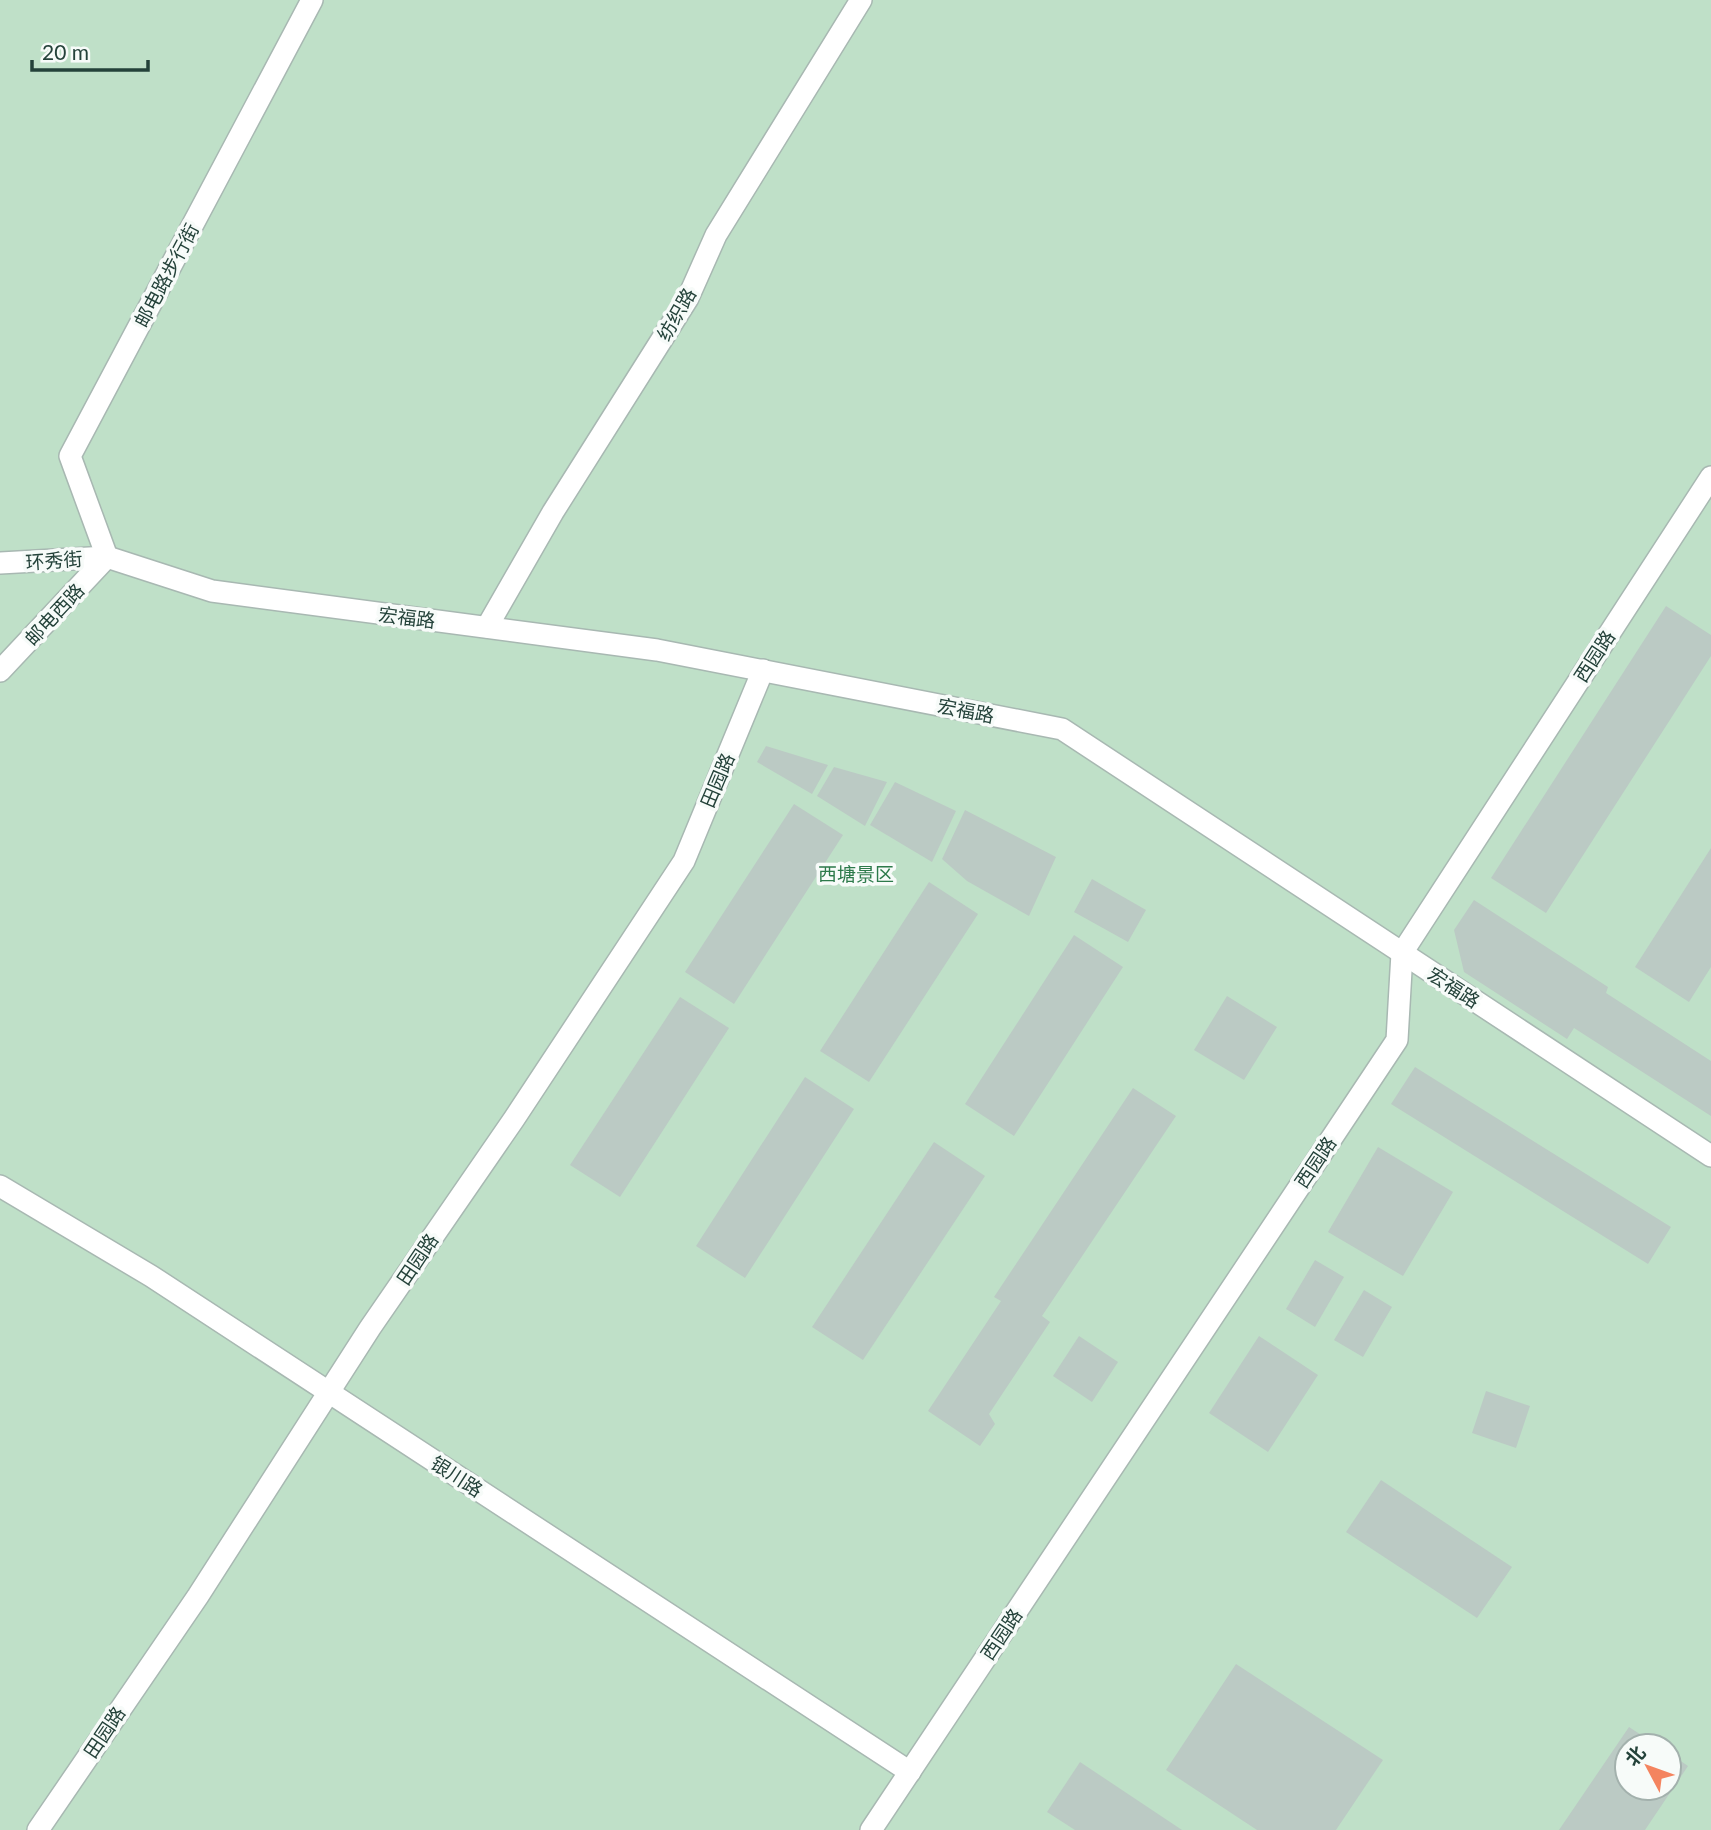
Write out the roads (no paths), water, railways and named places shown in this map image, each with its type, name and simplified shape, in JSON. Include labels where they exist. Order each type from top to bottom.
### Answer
[{"type":"street","name":"邮电路步行街","points":[[107,556],[71,456],[312,0]]},
{"type":"street","name":"纺织路","points":[[487,627],[553,512],[688,298],[716,235],[861,0]]},
{"type":"street","name":"西园路","points":[[871,1830],[1397,1040],[1402,953],[1711,477]]},
{"type":"street","name":"环秀街","points":[[0,564],[107,556]]},
{"type":"street","name":"宏福路","points":[[107,556],[212,591],[657,650],[1062,729],[1711,1156]]},
{"type":"street","name":"邮电西路","points":[[0,671],[107,556]]},
{"type":"street","name":"田园路","points":[[38,1830],[198,1596],[370,1328],[514,1119],[684,861],[763,670]]},
{"type":"street","name":"银川路","points":[[0,1186],[151,1276],[910,1772]]},
{"type":"park label","name":"西塘景区","points":[[856,873]]}]
